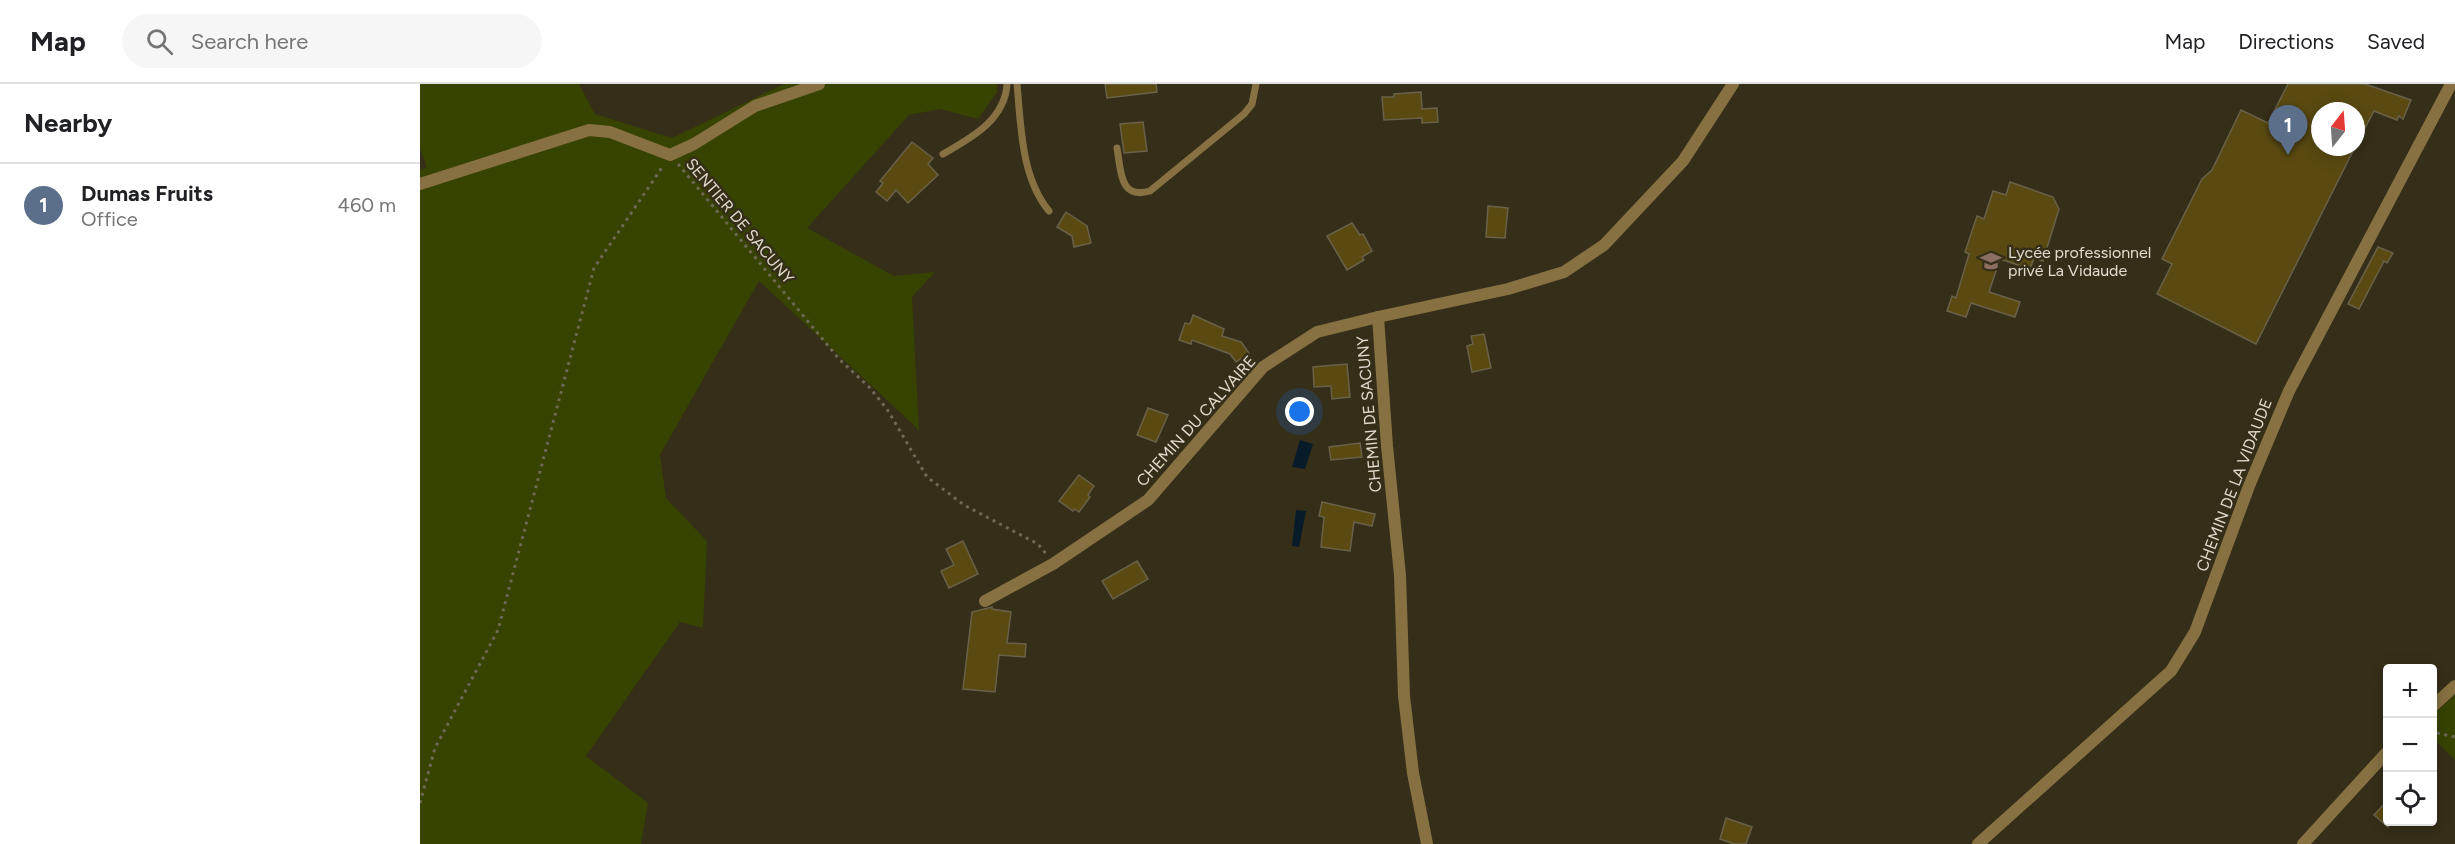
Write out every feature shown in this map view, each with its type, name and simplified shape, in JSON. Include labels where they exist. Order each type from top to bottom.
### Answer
[{"type":"street","points":[[420,184],[589,130],[610,132],[670,155],[694,144],[755,106],[819,84]]},
{"type":"street","name":"CHEMIN DE SACUNY","points":[[1427,844],[1413,773],[1404,696],[1400,575],[1387,446],[1378,317],[1508,289],[1564,272],[1604,245],[1683,161],[1733,84]]},
{"type":"street","name":"CHEMIN DE LA VIDAUDE","points":[[1978,844],[2171,670],[2195,632],[2249,486],[2289,391],[2451,84]]},
{"type":"street","name":"CHEMIN DU CALVAIRE","points":[[985,601],[1053,564],[1148,500],[1263,368],[1317,332],[1378,317]]},
{"type":"street","points":[[2437,703],[2455,686]]},
{"type":"street","points":[[2303,844],[2383,756]]},
{"type":"lane","points":[[943,154],[980,131],[990,121],[1002,107],[1007,84]]},
{"type":"lane","points":[[1017,84],[1024,152],[1034,187],[1049,211]]},
{"type":"lane","points":[[1117,148],[1125,187],[1132,192],[1150,191],[1244,114],[1252,104],[1256,84]]},
{"type":"path","name":"SENTIER DE SACUNY","points":[[420,803],[435,748],[498,630],[594,268],[670,155],[839,359],[869,387],[887,409],[927,477],[964,505],[1038,544],[1053,564]]},
{"type":"path","points":[[2437,733],[2455,737]]},
{"type":"green space","points":[[420,84],[579,84],[595,114],[672,138],[784,84],[997,84],[997,92],[978,119],[940,109],[909,115],[807,228],[894,276],[935,272],[912,297],[919,430],[759,281],[660,455],[666,498],[707,541],[703,628],[680,622],[586,756],[648,803],[641,844],[420,844],[420,170],[427,167],[420,148]]},
{"type":"green space","points":[[2455,695],[2455,760],[2437,742],[2437,711]]},
{"type":"water","points":[[1300,440],[1313,444],[1305,469],[1292,467]]},
{"type":"water","points":[[1296,510],[1306,511],[1299,547],[1292,546]]},
{"type":"building","points":[[1105,84],[1156,84],[1157,92],[1107,98]]},
{"type":"building","points":[[2288,84],[2365,84],[2411,100],[2403,119],[2399,116],[2397,120],[2374,111],[2365,128],[2365,102],[2311,102],[2311,156],[2350,156],[2256,344],[2157,294],[2172,264],[2162,259],[2202,179],[2212,170],[2241,110],[2268,123]]},
{"type":"building","points":[[1421,92],[1422,109],[1437,108],[1438,122],[1422,123],[1422,118],[1384,120],[1382,97]]},
{"type":"building","points":[[1143,122],[1147,151],[1124,153],[1120,124]]},
{"type":"building","points":[[912,142],[933,158],[928,164],[938,175],[908,203],[896,190],[887,201],[876,192],[883,183],[880,181]]},
{"type":"building","points":[[2010,182],[2053,197],[2059,209],[2043,261],[2034,258],[2030,269],[2000,259],[1989,292],[2020,302],[2015,317],[1971,303],[1966,317],[1947,311],[1952,296],[1956,298],[1969,254],[1965,252],[1977,216],[1984,219],[1993,191],[2006,195]]},
{"type":"building","points":[[1488,206],[1508,208],[1505,238],[1486,237]]},
{"type":"building","points":[[1066,212],[1087,226],[1091,243],[1074,247],[1072,236],[1057,227]]},
{"type":"building","points":[[1352,223],[1360,235],[1363,234],[1372,251],[1362,257],[1364,260],[1347,270],[1327,236]]},
{"type":"building","points":[[2378,247],[2393,253],[2387,263],[2384,261],[2359,309],[2348,304]]},
{"type":"building","points":[[1193,315],[1224,329],[1222,336],[1241,342],[1249,353],[1236,362],[1230,354],[1192,340],[1191,344],[1179,340],[1185,323],[1190,324]]},
{"type":"building","points":[[1484,334],[1491,368],[1472,372],[1467,346],[1473,344],[1471,336]]},
{"type":"building","points":[[1347,364],[1350,397],[1332,399],[1331,386],[1314,387],[1313,367]]},
{"type":"building","points":[[1148,408],[1168,415],[1156,442],[1137,435]]},
{"type":"building","points":[[1360,443],[1362,457],[1331,460],[1329,447]]},
{"type":"building","points":[[1079,475],[1094,486],[1088,495],[1090,497],[1079,512],[1075,509],[1073,511],[1059,501]]},
{"type":"building","points":[[1322,502],[1375,514],[1372,526],[1354,522],[1350,551],[1321,547],[1324,517],[1319,516]]},
{"type":"building","points":[[963,541],[978,574],[949,588],[941,571],[954,565],[946,549]]},
{"type":"building","points":[[1137,561],[1148,579],[1113,599],[1102,581]]},
{"type":"building","points":[[992,607],[992,609],[1011,612],[1007,643],[1026,644],[1025,657],[999,655],[995,692],[963,689],[972,612]]},
{"type":"building","points":[[2383,805],[2383,823],[2374,815]]},
{"type":"building","points":[[1726,818],[1752,827],[1746,844],[1734,844],[1720,839]]},
{"type":"place","name":"Dumas Fruits","points":[[2288,155]]},
{"type":"place","name":"Lycée professionnel privé La Vidaude","points":[[1991,261]]}]
